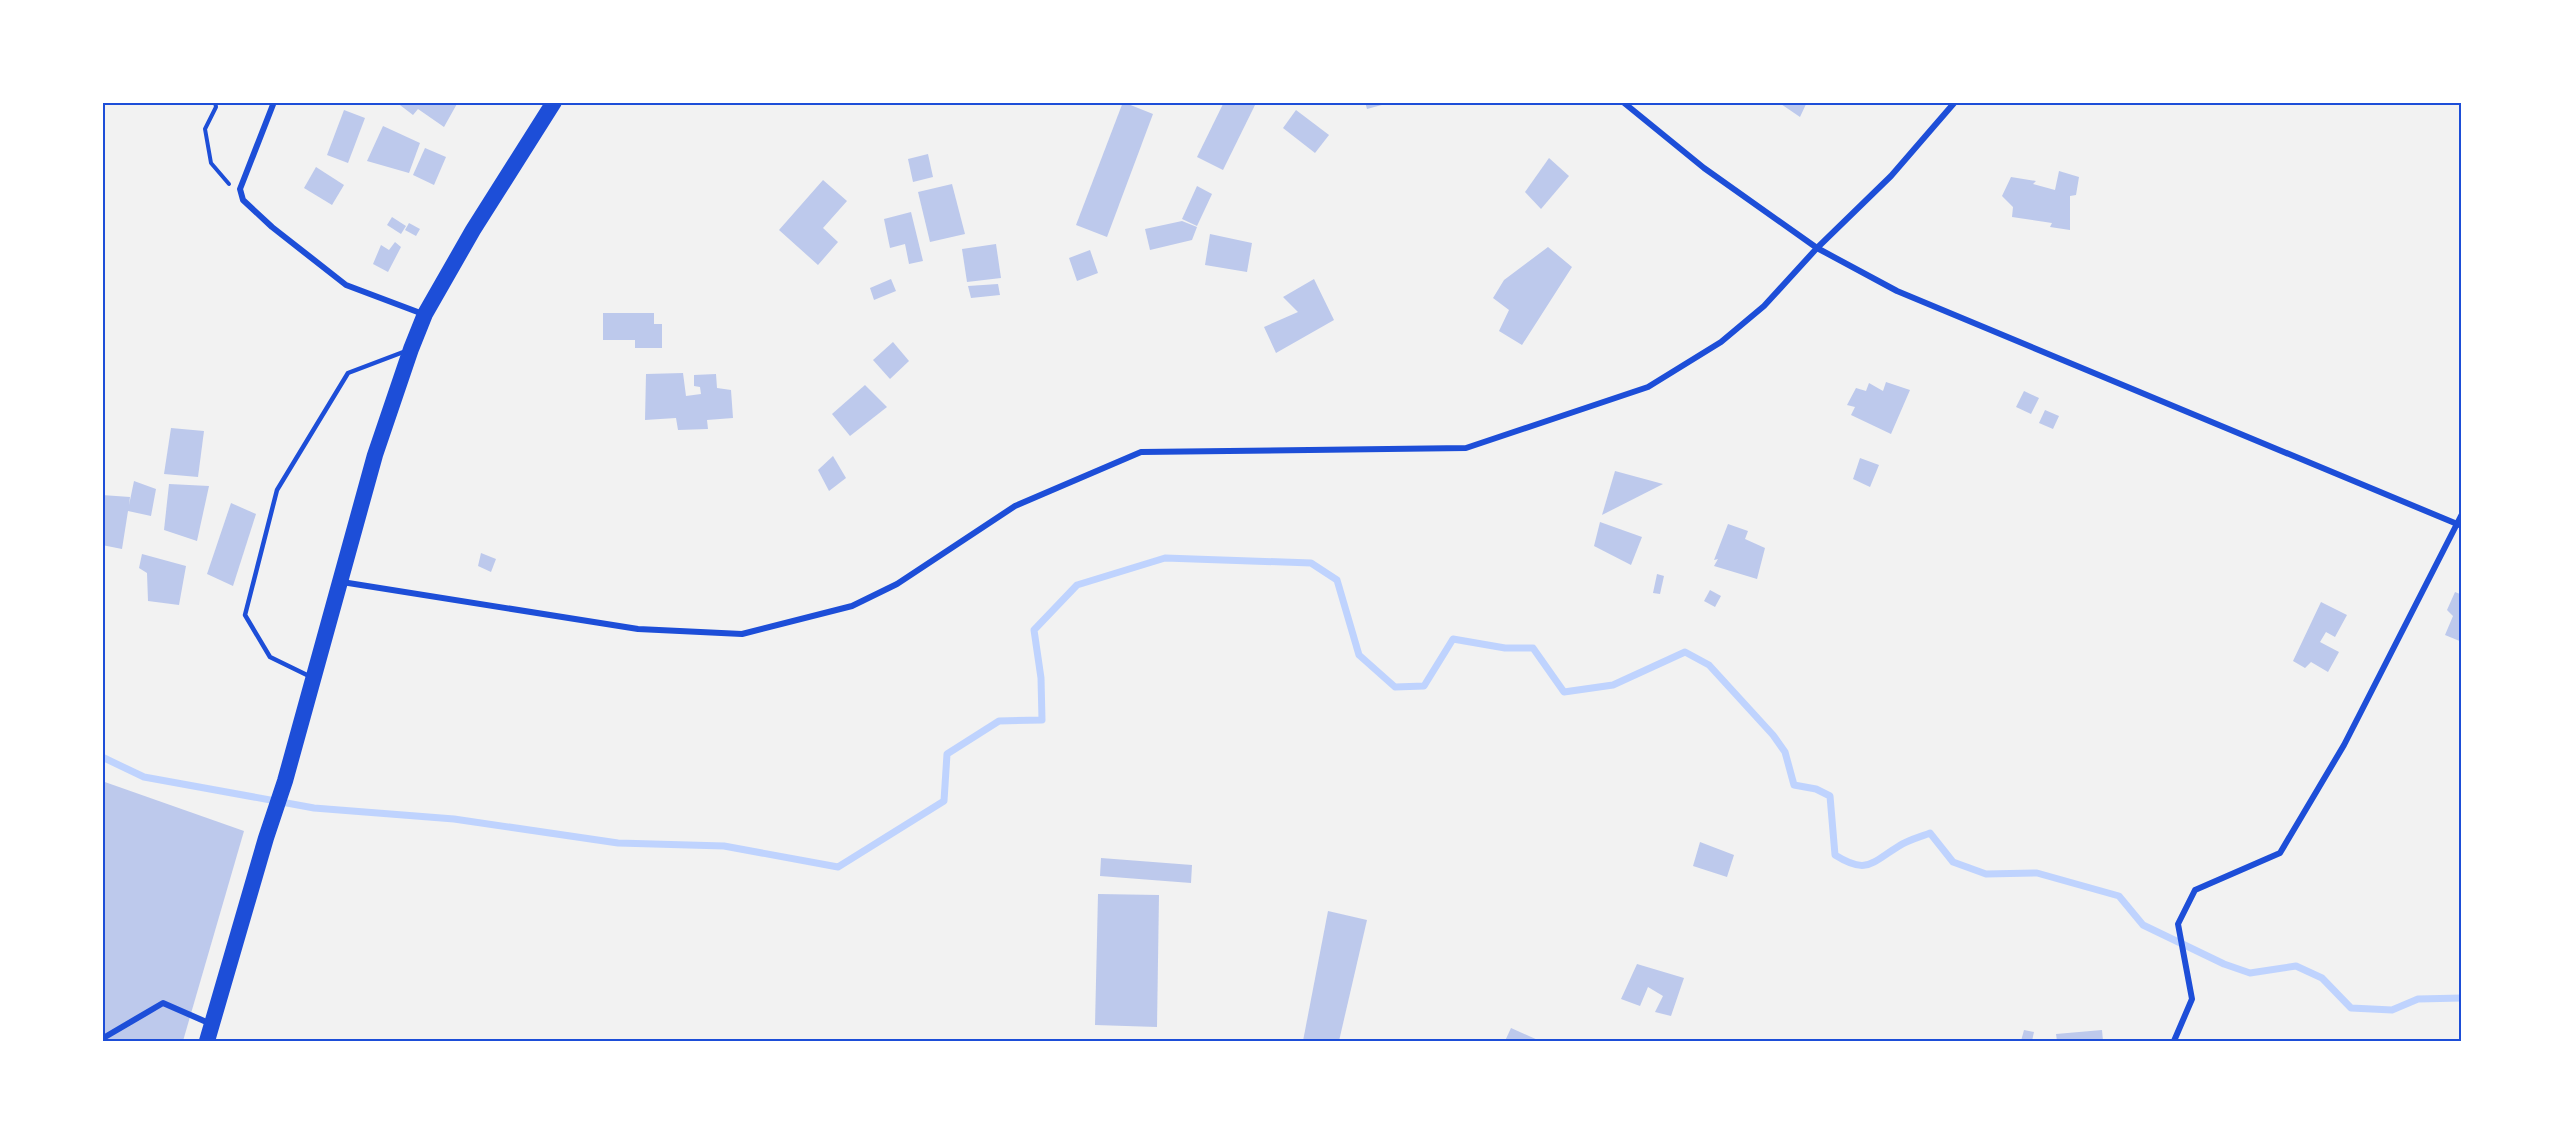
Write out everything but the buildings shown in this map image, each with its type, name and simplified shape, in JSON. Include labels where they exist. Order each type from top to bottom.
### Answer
[{"type":"highway","points":[[207,1041],[285,781],[375,455],[411,349],[425,314],[473,230],[554,102]]},
{"type":"street","points":[[274,102],[240,189],[243,200],[272,227],[346,285],[425,314]]},
{"type":"street","points":[[1623,102],[1704,168],[1816,248],[1897,291],[2460,525]]},
{"type":"street","points":[[341,582],[639,629],[742,634],[852,606],[897,584],[1015,506],[1141,452],[1466,448],[1648,387],[1721,342],[1764,306],[1816,248],[1891,176],[1955,102]]},
{"type":"street","points":[[2174,1041],[2193,999],[2178,924],[2195,890],[2280,853],[2344,745],[2460,525],[2462,514]]},
{"type":"street","points":[[102,1036],[105,1037],[163,1003],[212,1024]]},
{"type":"lane","points":[[314,678],[270,657],[245,615],[277,490],[348,373],[411,349]]},
{"type":"path","points":[[215,102],[216,107],[205,129],[211,163],[243,200]]},
{"type":"waterway","points":[[102,757],[144,777],[314,808],[454,819],[618,843],[724,846],[838,867],[944,801],[947,754],[999,721],[1042,720],[1041,678],[1034,630],[1077,585],[1165,558],[1311,563],[1337,580],[1359,655],[1395,687],[1424,686],[1453,639],[1505,648],[1533,648],[1564,692],[1613,685],[1685,652],[1709,665],[1773,735],[1785,752],[1794,785],[1816,789],[1830,796],[1835,855],[1846,861],[1862,865],[1875,862],[1910,840],[1930,833],[1953,862],[1986,874],[2037,873],[2119,896],[2143,925],[2224,964],[2250,973],[2296,966],[2322,978],[2351,1008],[2392,1010],[2418,999],[2462,998]]}]
